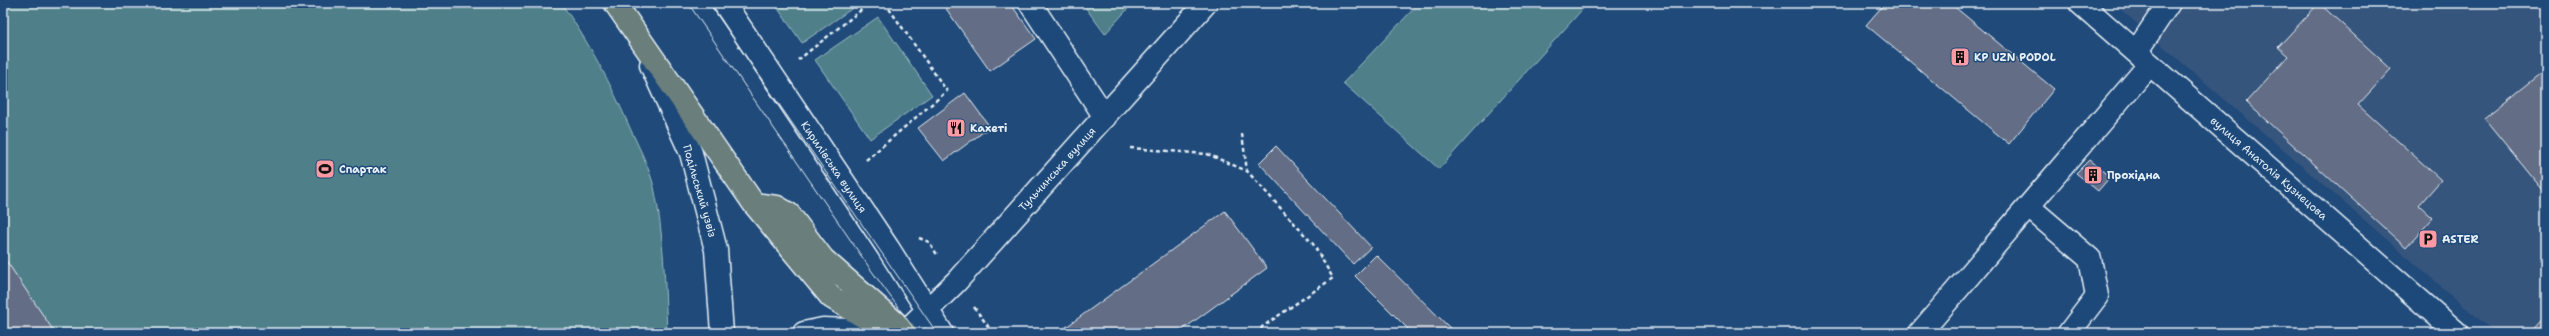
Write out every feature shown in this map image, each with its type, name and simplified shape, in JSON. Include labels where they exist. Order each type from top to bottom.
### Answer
[{"type":"main road","points":[[615,3],[754,204],[777,207],[789,214],[823,259],[906,333]]},
{"type":"street","name":"Кирилівська вулиця","points":[[724,3],[942,333]]},
{"type":"street","points":[[1030,3],[1105,117]]},
{"type":"street","name":"Тульчинська вулиця","points":[[906,333],[1105,117],[1206,3]]},
{"type":"street","name":"вулиця Анатолія Кузнецова","points":[[2080,3],[2457,333]]},
{"type":"street","points":[[1920,333],[2029,207],[2143,58],[2169,3]]},
{"type":"street","name":"Подільський узвіз","points":[[637,36],[691,153],[716,250],[722,333]]},
{"type":"street","points":[[2029,207],[2090,259],[2097,296],[2069,333]]},
{"type":"street","points":[[804,333],[823,329],[906,333]]},
{"type":"path","points":[[794,63],[870,3]]},
{"type":"path","points":[[863,163],[947,90],[884,3]]},
{"type":"path","points":[[1242,134],[1247,171]]},
{"type":"path","points":[[1130,148],[1168,149],[1207,154],[1247,171],[1313,244],[1333,278],[1262,328],[1260,333]]},
{"type":"shaded area","points":[[2113,3],[2546,3],[2546,333],[2495,333]]},
{"type":"green space","name":"Спартак","points":[[3,3],[561,3],[581,33],[607,79],[647,165],[652,180],[662,241],[667,333],[3,333]]},
{"type":"green space","points":[[774,3],[860,3],[802,43]]},
{"type":"green space","points":[[1082,3],[1133,3],[1105,34]]},
{"type":"green space","points":[[1419,3],[1588,3],[1439,169],[1343,83]]},
{"type":"green space","points":[[878,17],[932,95],[870,139],[815,60]]},
{"type":"building","points":[[942,3],[1010,3],[1036,39],[990,71]]},
{"type":"building","name":"KP UZN PODOL","points":[[1885,3],[1950,3],[2054,89],[2009,144],[1866,25]]},
{"type":"building","points":[[2319,3],[2391,69],[2358,105],[2441,180],[2419,205],[2433,218],[2406,248],[2246,102],[2288,56],[2278,47]]},
{"type":"building","points":[[2546,69],[2546,194],[2484,118]]},
{"type":"building","points":[[965,93],[990,127],[944,161],[918,128]]},
{"type":"building","points":[[1276,146],[1371,247],[1353,264],[1259,163]]},
{"type":"building","name":"Прохідна","points":[[2089,160],[2110,177],[2098,191],[2076,173]]},
{"type":"building","points":[[1225,211],[1267,268],[1178,333],[1064,333],[1062,330]]},
{"type":"building","points":[[1376,255],[1455,333],[1412,333],[1355,276]]},
{"type":"building","points":[[3,256],[55,333],[3,333]]},
{"type":"building","points":[[2546,315],[2546,333],[2530,333]]},
{"type":"tram line","points":[[688,3],[871,270],[917,333]]},
{"type":"tram line","points":[[709,3],[937,333]]},
{"type":"place","name":"KP UZN PODOL","points":[[1960,57]]},
{"type":"place","name":"Кахеті","points":[[956,128]]},
{"type":"place","name":"Спартак","points":[[325,169]]},
{"type":"place","name":"Прохідна","points":[[2093,175]]},
{"type":"place","name":"ASTER","points":[[2428,239]]}]
